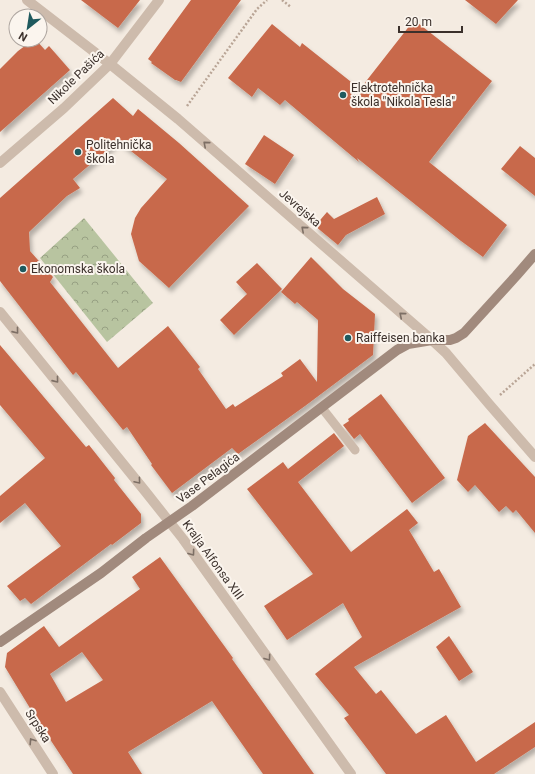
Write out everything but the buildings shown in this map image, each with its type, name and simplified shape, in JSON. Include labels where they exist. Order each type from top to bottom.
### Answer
[{"type":"street","name":"Jevrejska","points":[[27,0],[178,119],[432,340],[446,353],[535,457]]},
{"type":"street","name":"Nikole Pašića","points":[[0,163],[64,108],[110,64],[159,0]]},
{"type":"street","name":"Vase Pelagića","points":[[0,642],[101,573],[146,538],[192,506],[397,350],[408,344],[432,340],[450,340],[464,333],[535,254]]},
{"type":"street","name":"Kralja Alfonsa XIII","points":[[0,312],[183,539],[351,774]]},
{"type":"street","name":"Srpska","points":[[0,692],[53,774]]},
{"type":"lane","points":[[322,408],[354,450]]},
{"type":"path","points":[[178,119],[257,9],[267,0]]},
{"type":"path","points":[[282,0],[291,7]]},
{"type":"path","points":[[489,404],[535,364]]},
{"type":"green space","points":[[84,218],[153,303],[107,342],[40,258]]},
{"type":"place","name":"Elektrotehnička škola \"Nikola Tesla\"","points":[[343,95]]},
{"type":"place","name":"Politehnička škola","points":[[78,152]]},
{"type":"place","name":"Ekonomska škola","points":[[23,269]]},
{"type":"place","name":"Raiffeisen banka","points":[[348,338]]}]
